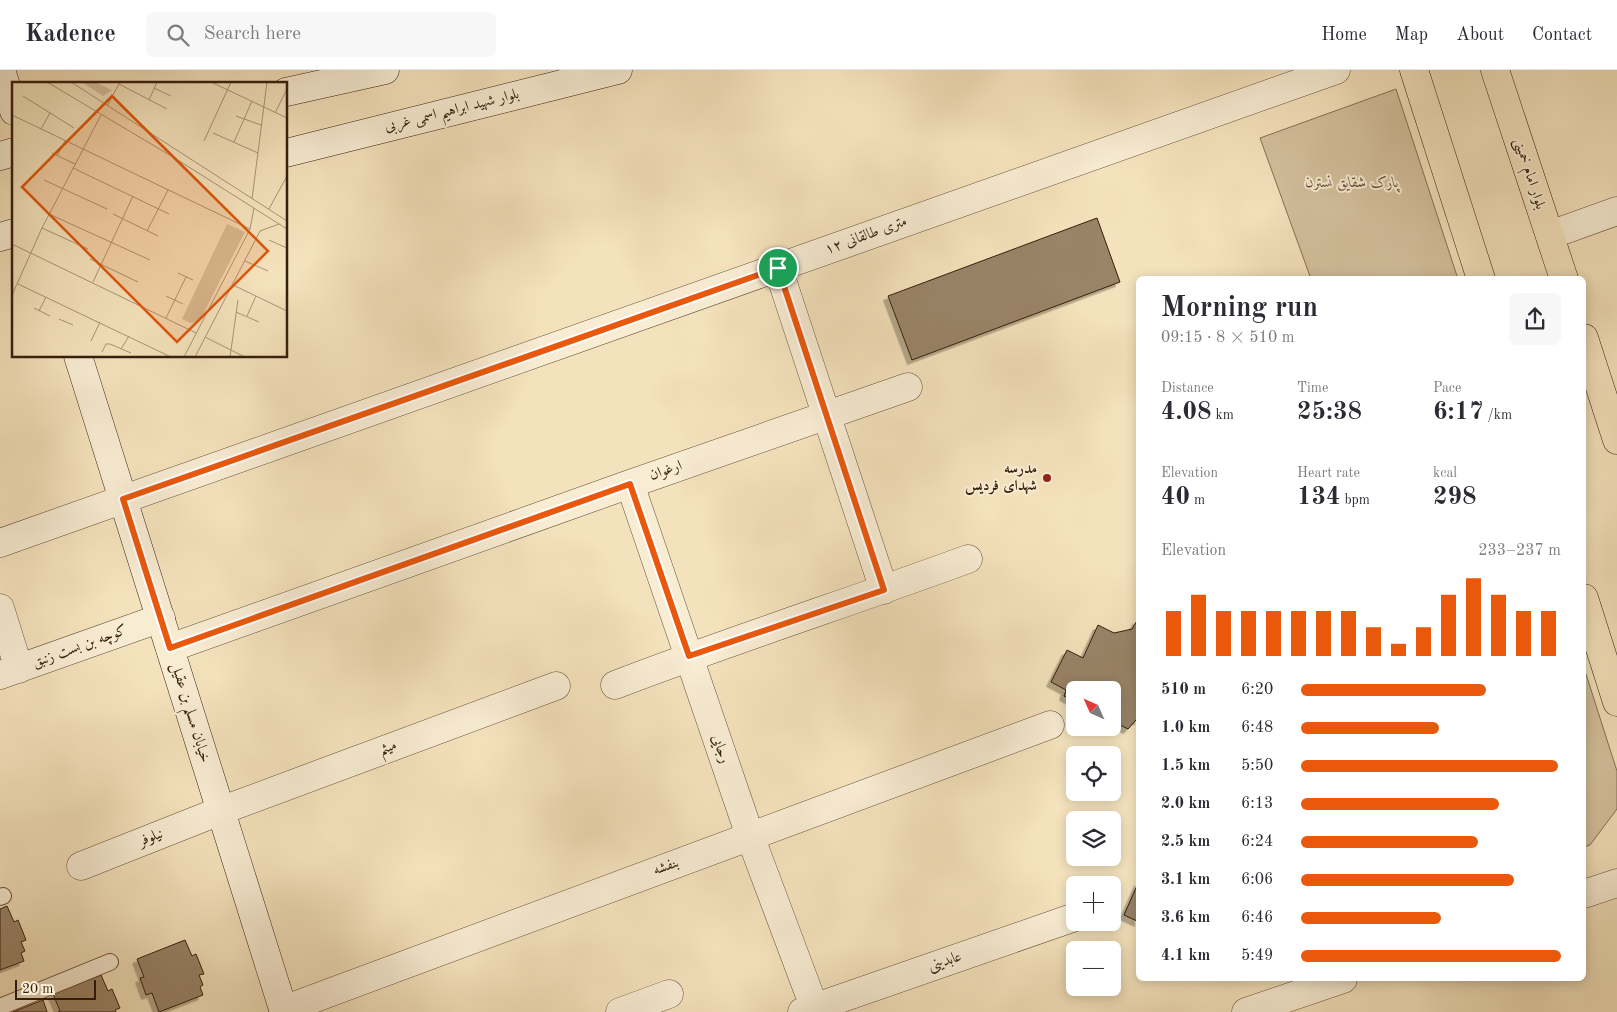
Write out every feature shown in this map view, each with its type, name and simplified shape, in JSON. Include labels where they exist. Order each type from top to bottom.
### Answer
[{"type":"main road","points":[[1414,70],[1480,276]]},
{"type":"main road","name":"بلوار امام خمینی","points":[[1495,70],[1563,276]]},
{"type":"main road","points":[[1586,344],[1615,428]]},
{"type":"main road","points":[[1586,604],[1617,702]]},
{"type":"street","points":[[2,70],[12,104]]},
{"type":"street","points":[[288,92],[385,70]]},
{"type":"street","name":"بلوار شهید ابراهیم اسمی غربی","points":[[288,152],[618,70]]},
{"type":"street","name":"۱۲ متری طالقانی","points":[[0,543],[1336,70]]},
{"type":"street","points":[[1550,235],[1617,211]]},
{"type":"street","points":[[0,237],[12,233]]},
{"type":"street","points":[[778,268],[884,590]]},
{"type":"street","name":"خیابان مسلم بن عقیل","points":[[79,358],[284,1011]]},
{"type":"street","name":"ارغوان","points":[[170,648],[908,387]]},
{"type":"street","name":"رجایی","points":[[630,484],[811,1011]]},
{"type":"street","points":[[615,685],[689,656],[884,590],[968,559]]},
{"type":"street","points":[[0,608],[10,672]]},
{"type":"street","name":"کوچه بن بست زنبق","points":[[10,672],[161,618]]},
{"type":"street","name":"میثم","points":[[220,811],[556,686]]},
{"type":"street","name":"بنفشه","points":[[284,1011],[1050,725]]},
{"type":"street","name":"نیلوفر","points":[[81,866],[220,811]]},
{"type":"street","points":[[1586,893],[1617,882]]},
{"type":"street","name":"عابدینی","points":[[811,1011],[1066,920]]},
{"type":"street","points":[[1246,1012],[1338,981]]},
{"type":"street","points":[[620,1012],[669,994]]},
{"type":"lane","points":[[0,1007],[110,962]]},
{"type":"green space","name":"پارک شقایق نسترن","points":[[1396,89],[1457,276],[1310,276],[1260,138]]},
{"type":"green space","points":[[1586,674],[1617,771],[1617,809],[1590,845],[1586,846]]},
{"type":"building","points":[[1097,218],[1120,282],[912,360],[888,296]]},
{"type":"building","points":[[1136,622],[1136,720],[1128,729],[1121,726],[1121,681],[1066,681],[1066,690],[1051,682],[1067,650],[1083,658],[1098,625],[1114,633],[1132,629]]},
{"type":"building","points":[[1136,888],[1136,921],[1124,915]]},
{"type":"building","points":[[7,906],[14,922],[18,920],[26,940],[21,942],[25,951],[21,953],[24,961],[0,970],[0,909]]},
{"type":"building","points":[[185,940],[192,956],[196,954],[204,974],[199,975],[203,985],[200,987],[203,995],[159,1012],[152,993],[146,995],[140,978],[144,977],[137,959]]},
{"type":"building","points":[[101,975],[108,991],[112,989],[120,1008],[115,1010],[116,1012],[58,1012],[60,1011],[53,994]]},
{"type":"building","points":[[43,1000],[47,1012],[13,1012]]},
{"type":"place","name":"مدرسه شهدای فردیس","points":[[1047,478]]},
{"type":"route","points":[[778,268],[884,590],[689,656],[630,484],[170,648],[123,499],[778,268]]}]
